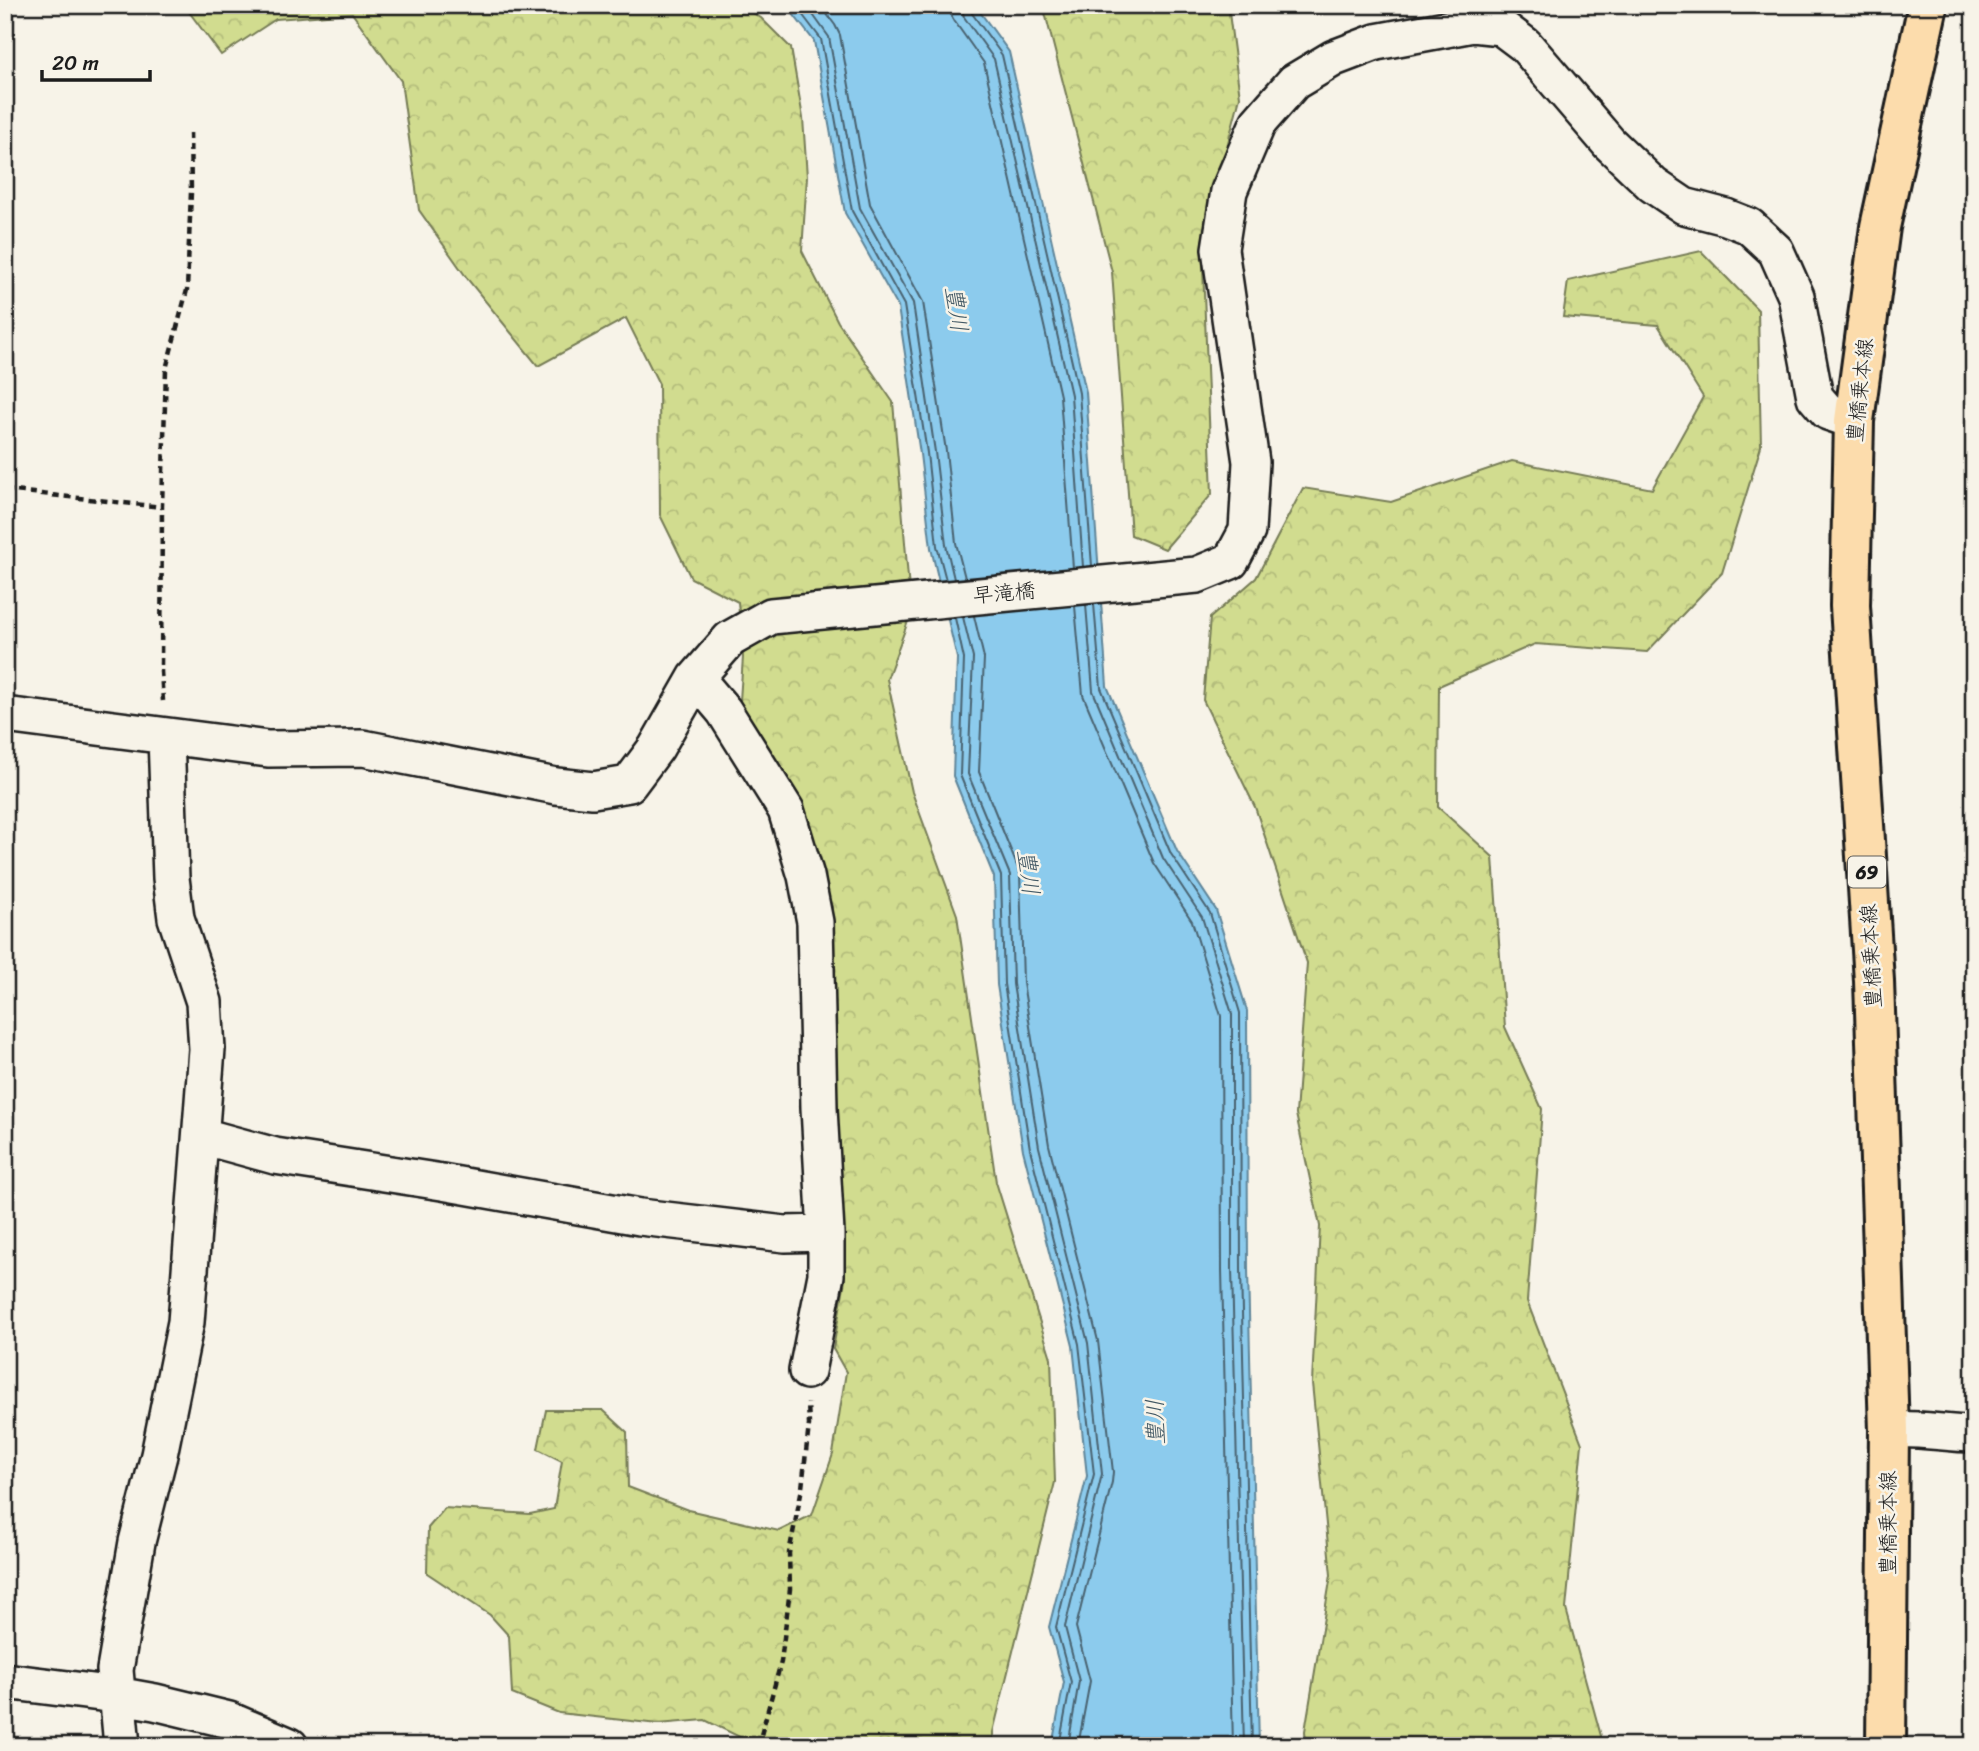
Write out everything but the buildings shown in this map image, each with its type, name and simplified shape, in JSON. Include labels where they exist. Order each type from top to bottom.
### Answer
[{"type":"main road","name":"豊橋乗本線","points":[[1886,1746],[1889,1430],[1874,981],[1850,606],[1854,421],[1881,227],[1928,5]]},
{"type":"street","points":[[1502,16],[1609,143],[1653,185],[1685,206],[1749,226],[1776,251],[1796,296],[1815,397],[1828,412],[1854,421]]},
{"type":"street","name":"早滝橋","points":[[5,715],[268,749],[363,748],[556,786],[593,790],[629,784],[656,748],[696,677],[730,639],[771,616],[1197,575],[1231,561],[1247,531],[1251,462],[1220,249],[1229,191],[1258,123],[1294,82],[1334,58],[1376,42],[1502,16]]},
{"type":"street","points":[[696,677],[723,711],[786,810],[806,876],[815,922],[826,1275],[807,1371]]},
{"type":"street","points":[[122,1746],[115,1670],[137,1542],[159,1455],[186,1322],[207,1049],[204,1002],[176,918],[171,878],[166,737]]},
{"type":"street","points":[[202,1136],[275,1156],[640,1217],[785,1234],[826,1233]]},
{"type":"street","points":[[1889,1430],[1974,1434]]},
{"type":"street","points":[[5,1681],[155,1702],[229,1720],[290,1746]]},
{"type":"path","points":[[166,737],[161,671],[166,369],[187,290],[191,192],[190,128]]},
{"type":"path","points":[[5,490],[162,508]]},
{"type":"path","points":[[758,1746],[781,1662],[790,1589],[789,1553],[802,1488],[809,1425],[807,1371]]},
{"type":"green space","points":[[184,5],[740,5],[761,18],[791,48],[803,118],[807,177],[802,251],[838,322],[893,402],[911,613],[887,679],[912,792],[957,915],[996,1182],[1051,1358],[1055,1482],[993,1732],[993,1746],[758,1746],[705,1720],[658,1724],[559,1713],[512,1694],[509,1636],[490,1615],[427,1573],[428,1528],[445,1508],[530,1514],[554,1509],[562,1461],[538,1449],[546,1410],[603,1410],[627,1432],[628,1487],[688,1510],[779,1531],[812,1515],[833,1454],[846,1372],[833,1349],[845,1280],[835,1201],[827,1026],[832,907],[798,809],[739,715],[743,657],[738,602],[691,578],[660,515],[659,384],[626,318],[538,366],[469,281],[419,210],[401,81],[352,13],[276,19],[221,55]]},
{"type":"green space","points":[[1043,5],[1228,5],[1240,97],[1202,242],[1212,494],[1165,549],[1131,535],[1112,272]]},
{"type":"green space","points":[[1701,251],[1758,310],[1761,446],[1722,573],[1647,652],[1535,644],[1439,686],[1438,807],[1493,857],[1505,1027],[1542,1109],[1527,1301],[1582,1444],[1566,1609],[1601,1736],[1601,1746],[1306,1746],[1305,1731],[1331,1575],[1312,1383],[1320,1226],[1296,1114],[1307,963],[1255,807],[1203,700],[1210,618],[1256,578],[1303,488],[1391,502],[1512,461],[1652,489],[1703,397],[1658,325],[1563,317],[1568,281]]},
{"type":"water","name":"豊川","points":[[786,5],[975,5],[1009,52],[1086,392],[1107,686],[1177,851],[1216,910],[1247,1011],[1248,1269],[1259,1746],[1052,1746],[1064,1682],[1049,1627],[1087,1476],[1073,1346],[1023,1150],[997,985],[994,877],[953,776],[957,658],[931,548],[898,307],[845,213],[814,41]]}]
